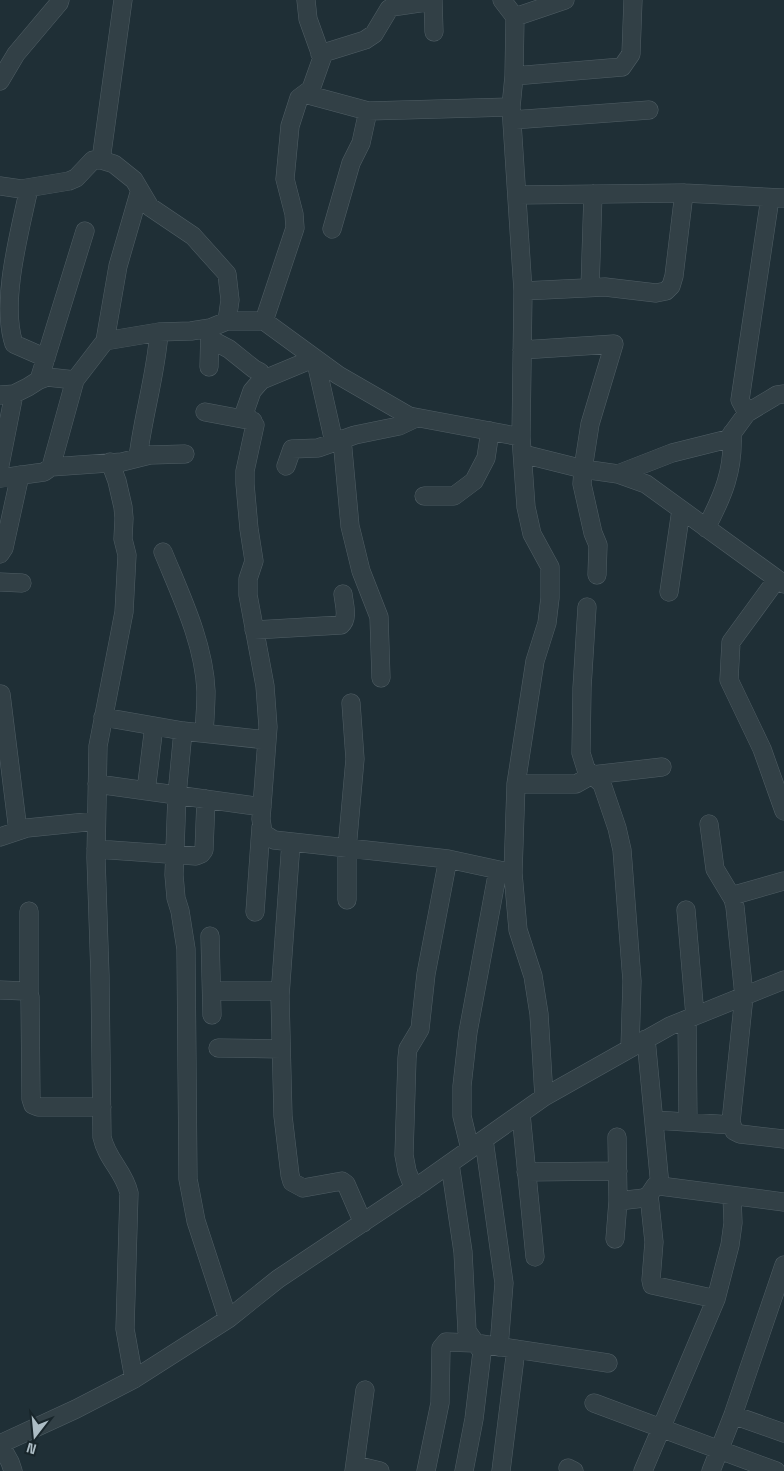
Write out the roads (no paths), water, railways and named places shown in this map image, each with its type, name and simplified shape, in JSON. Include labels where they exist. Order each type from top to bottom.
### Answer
[{"type":"street","points":[[0,81],[16,54],[60,0]]},
{"type":"street","points":[[101,160],[123,0]]},
{"type":"street","points":[[264,321],[296,228],[284,179],[290,126],[299,98],[310,90],[322,58],[308,19],[306,0]]},
{"type":"street","points":[[500,1471],[508,1348],[504,1283],[477,1145],[462,1116],[463,1077],[468,1032],[506,871],[516,784],[535,661],[547,623],[550,598],[550,567],[532,534],[528,520],[522,445],[523,291],[512,114],[515,17],[502,0]]},
{"type":"street","points":[[515,17],[565,0]]},
{"type":"street","points":[[514,76],[622,67],[630,54],[632,0]]},
{"type":"street","points":[[320,54],[365,40],[374,34],[389,9],[392,8],[433,1],[434,32]]},
{"type":"street","points":[[305,94],[368,111],[512,114],[649,110]]},
{"type":"street","points":[[332,230],[351,163],[361,143],[368,111]]},
{"type":"street","points":[[0,186],[21,189],[69,182],[76,178],[93,160],[114,164],[134,180],[150,207],[194,236],[227,274],[230,300],[227,321]]},
{"type":"street","points":[[29,188],[4,286],[14,344],[46,358]]},
{"type":"street","points":[[51,467],[75,380],[105,341],[118,266],[140,190]]},
{"type":"street","points":[[518,195],[684,193],[777,198],[740,400],[747,413]]},
{"type":"street","points":[[523,291],[605,287],[656,293],[666,291],[671,286],[674,276],[684,193]]},
{"type":"street","points":[[590,288],[592,194]]},
{"type":"street","points":[[39,380],[86,231]]},
{"type":"street","points":[[210,333],[227,321],[264,321],[338,375],[409,416],[490,431],[583,469],[618,474],[646,484],[781,582],[731,642],[729,680],[762,749],[784,811]]},
{"type":"street","points":[[105,341],[159,332],[190,331],[210,333],[254,370],[261,371]]},
{"type":"street","points":[[138,458],[141,431],[157,355],[159,332]]},
{"type":"street","points":[[209,367],[210,333]]},
{"type":"street","points":[[522,350],[614,344],[590,424],[583,469],[582,484],[593,533],[598,545],[597,575]]},
{"type":"street","points":[[261,371],[262,380],[315,358]]},
{"type":"street","points":[[315,358],[338,440],[350,526],[359,564],[379,617],[381,678]]},
{"type":"street","points":[[255,912],[267,740],[265,686],[248,595],[248,579],[254,561],[254,552],[249,529],[245,471],[255,434],[255,426],[245,411],[261,371]]},
{"type":"street","points":[[0,464],[7,394],[28,387],[46,377],[75,380]]},
{"type":"street","points":[[618,474],[672,452],[728,439],[747,413],[784,394]]},
{"type":"street","points":[[205,412],[253,421]]},
{"type":"street","points":[[286,466],[292,449],[318,448],[355,435],[399,426],[416,418]]},
{"type":"street","points":[[424,496],[454,496],[474,481],[486,458],[490,431]]},
{"type":"street","points":[[706,528],[728,482],[733,451],[732,433]]},
{"type":"street","points":[[0,478],[44,472],[51,467],[122,462],[150,454],[185,454]]},
{"type":"street","points":[[110,462],[118,481],[124,518],[123,539],[127,556],[124,612],[98,746],[96,849],[102,1137],[107,1154],[127,1182],[129,1193],[125,1329],[134,1378]]},
{"type":"street","points":[[0,554],[4,548],[20,475]]},
{"type":"street","points":[[669,592],[681,510]]},
{"type":"street","points":[[163,552],[183,601],[198,646],[206,690],[204,733]]},
{"type":"street","points":[[0,582],[22,583]]},
{"type":"street","points":[[254,630],[341,625],[345,622],[346,617],[343,594]]},
{"type":"street","points":[[587,607],[580,753],[586,769],[602,784],[617,828],[622,850],[632,980],[630,1048]]},
{"type":"street","points":[[1,694],[18,831]]},
{"type":"street","points":[[346,900],[347,849],[355,759],[351,703]]},
{"type":"street","points":[[103,717],[183,731],[267,740]]},
{"type":"street","points":[[146,790],[154,726]]},
{"type":"street","points":[[183,731],[177,795],[175,853],[176,898],[186,950],[188,1179],[196,1221],[228,1319]]},
{"type":"street","points":[[516,784],[576,784],[592,775],[662,767]]},
{"type":"street","points":[[97,784],[262,807]]},
{"type":"street","points":[[96,849],[175,853],[196,856],[202,854],[204,850],[206,799]]},
{"type":"street","points":[[0,836],[27,828],[96,821]]},
{"type":"street","points":[[709,824],[715,869],[731,896],[735,907],[744,996],[732,1125],[734,1131],[740,1134],[784,1139]]},
{"type":"street","points":[[261,827],[263,833],[274,840],[448,859],[506,871]]},
{"type":"street","points":[[291,842],[280,991],[283,1116],[292,1182],[302,1188],[342,1181],[346,1184],[363,1223]]},
{"type":"street","points":[[414,1189],[407,1171],[404,1155],[406,1058],[408,1049],[420,1029],[426,974],[448,859]]},
{"type":"street","points":[[506,871],[518,930],[533,976],[539,1014],[544,1097]]},
{"type":"street","points":[[731,896],[784,881]]},
{"type":"street","points":[[686,910],[691,1017],[688,1121]]},
{"type":"street","points":[[30,911],[29,993],[31,1099],[33,1105],[38,1107],[102,1107]]},
{"type":"street","points":[[210,936],[212,1014]]},
{"type":"street","points":[[13,1471],[0,1444],[76,1409],[134,1378],[228,1319],[278,1279],[414,1189],[544,1097],[670,1026],[784,980]]},
{"type":"street","points":[[0,990],[25,991],[29,993]]},
{"type":"street","points":[[212,991],[280,991]]},
{"type":"street","points":[[646,1039],[655,1120],[652,1285],[716,1299]]},
{"type":"street","points":[[218,1048],[281,1049]]},
{"type":"street","points":[[521,1114],[535,1257]]},
{"type":"street","points":[[655,1120],[732,1125]]},
{"type":"street","points":[[615,1239],[618,1201],[617,1137]]},
{"type":"street","points":[[450,1164],[463,1252],[467,1331],[482,1352],[474,1419],[464,1471]]},
{"type":"street","points":[[526,1172],[618,1171]]},
{"type":"street","points":[[618,1201],[644,1198],[655,1191],[732,1196],[784,1202]]},
{"type":"street","points":[[643,1471],[716,1299],[730,1245],[733,1223],[732,1196]]},
{"type":"street","points":[[711,1471],[784,1265]]},
{"type":"street","points":[[426,1471],[440,1403],[441,1348],[446,1342],[476,1343],[608,1363]]},
{"type":"street","points":[[365,1390],[354,1468],[380,1471]]},
{"type":"street","points":[[594,1403],[776,1471]]},
{"type":"street","points":[[732,1416],[784,1433]]}]
